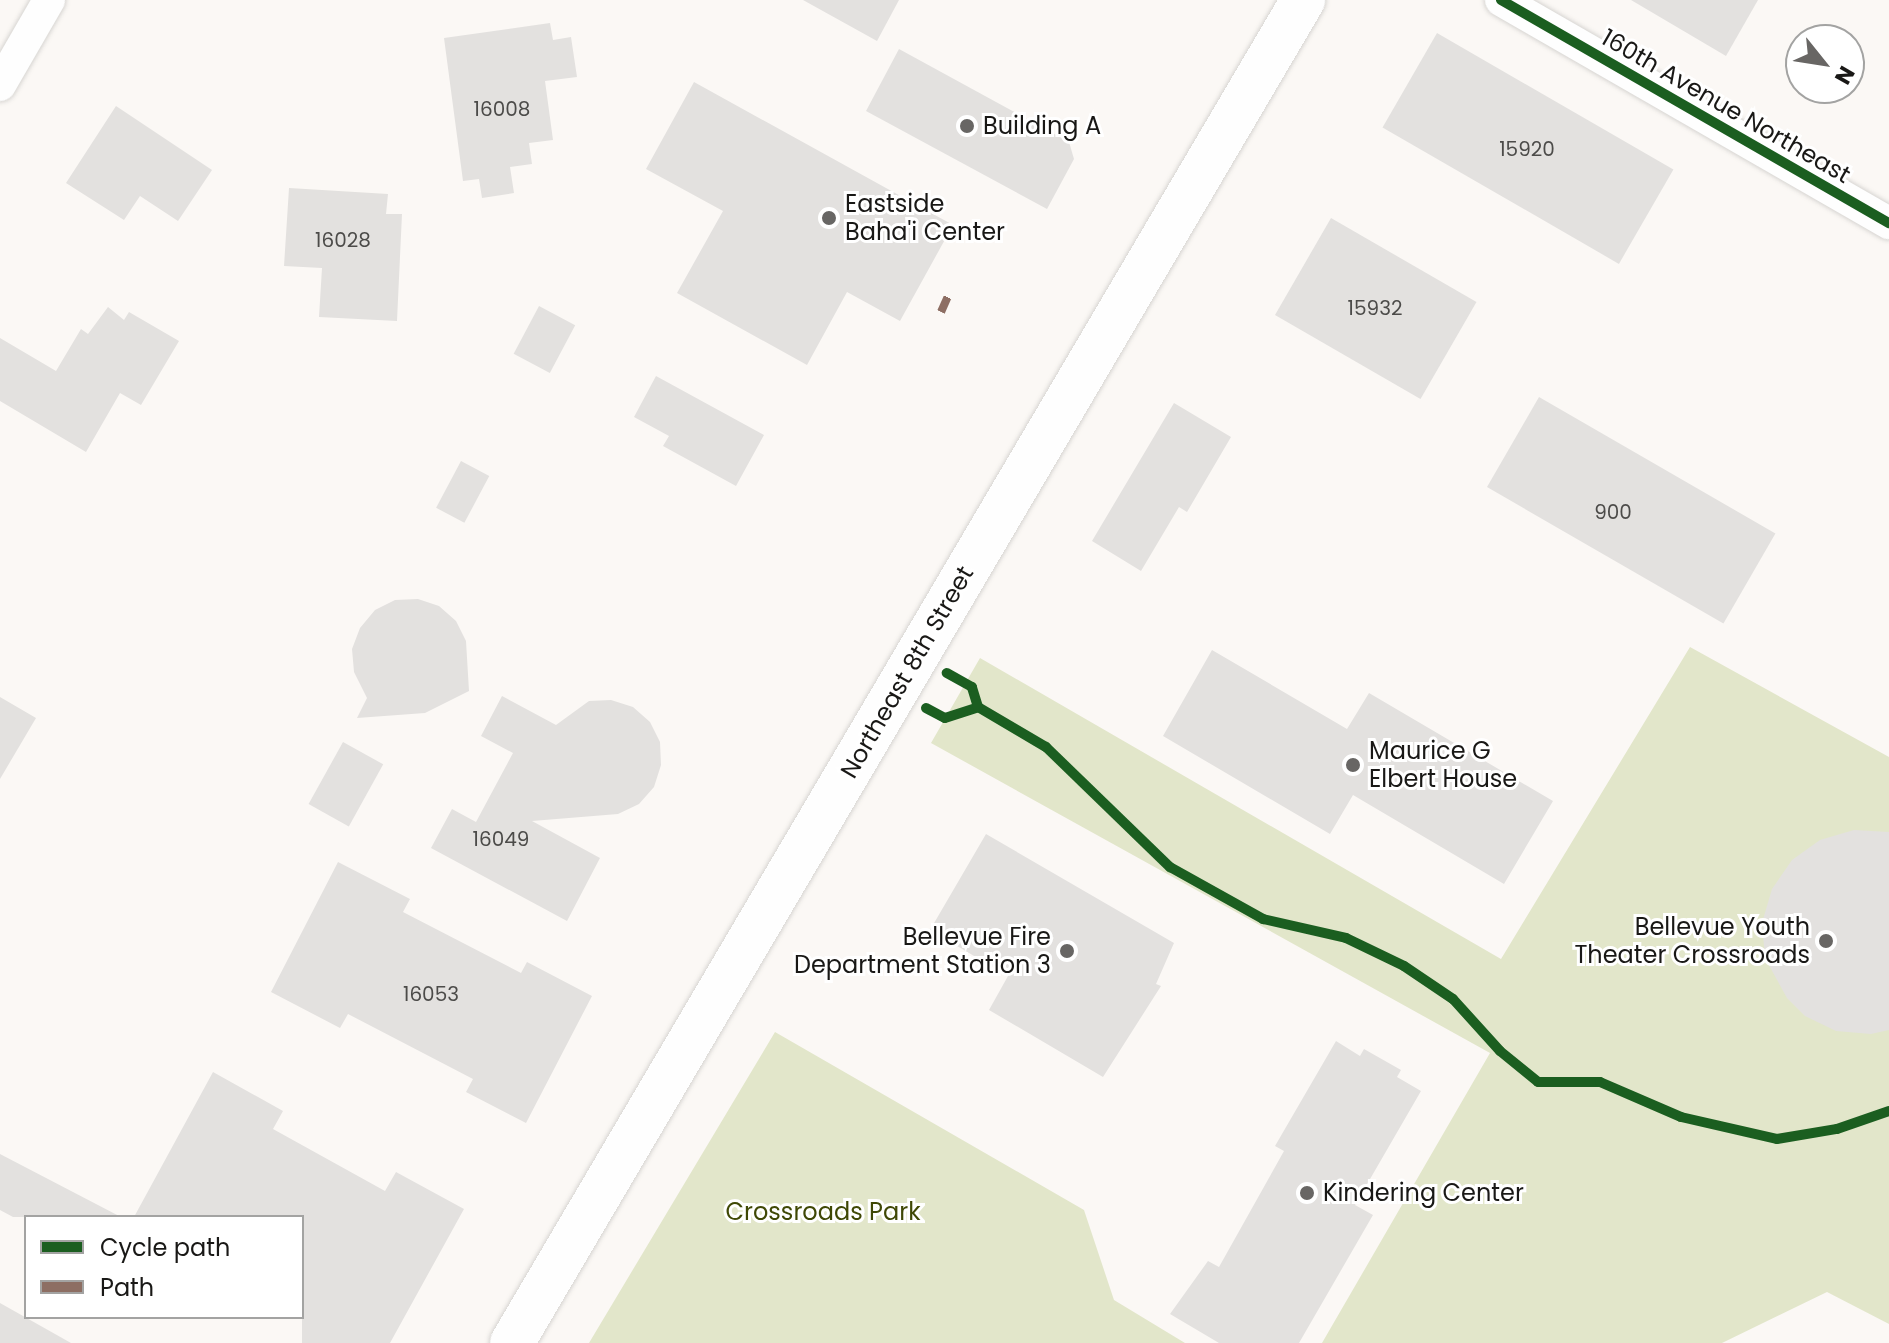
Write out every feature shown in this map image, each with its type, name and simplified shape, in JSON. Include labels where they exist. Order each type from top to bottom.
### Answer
[{"type":"main road","name":"Northeast 8th Street","points":[[512,1343],[1303,0]]},
{"type":"street","points":[[0,85],[49,0]]},
{"type":"street","name":"160th Avenue Northeast","points":[[1501,0],[1889,223]]},
{"type":"green space","points":[[1690,647],[1889,757],[1889,1324],[1827,1292],[1722,1343],[1322,1343],[1490,1053],[931,743],[980,658],[1501,959]]},
{"type":"green space","name":"Crossroads Park","points":[[775,1032],[1084,1210],[1114,1300],[1185,1343],[589,1343]]},
{"type":"building","points":[[803,0],[899,0],[877,41]]},
{"type":"building","points":[[1631,0],[1758,0],[1726,56]]},
{"type":"building","points":[[550,23],[553,40],[571,37],[577,77],[545,81],[553,140],[529,143],[532,164],[510,167],[514,193],[482,198],[479,179],[463,181],[444,38]]},
{"type":"building","points":[[1437,33],[1673,170],[1619,264],[1382,127]]},
{"type":"building","name":"Building A","points":[[899,49],[1069,142],[1074,159],[1047,209],[866,111]]},
{"type":"building","name":"Eastside Baha'i Center","points":[[694,82],[953,225],[900,321],[847,292],[807,365],[677,293],[723,211],[646,169]]},
{"type":"building","points":[[116,106],[212,170],[178,221],[140,196],[124,220],[66,183]]},
{"type":"building","points":[[289,188],[388,194],[386,214],[402,214],[397,321],[319,317],[322,268],[284,266]]},
{"type":"building","points":[[1331,218],[1476,302],[1420,399],[1275,315]]},
{"type":"building","points":[[539,306],[575,325],[550,373],[514,354]]},
{"type":"building","points":[[108,307],[124,320],[129,312],[179,341],[141,405],[120,393],[86,452],[0,401],[0,338],[56,371],[81,329],[88,334]]},
{"type":"building","points":[[656,376],[764,435],[736,486],[663,446],[669,436],[634,417]]},
{"type":"building","points":[[1539,397],[1775,534],[1723,624],[1487,487]]},
{"type":"building","points":[[1174,403],[1231,437],[1187,512],[1179,507],[1141,571],[1092,541]]},
{"type":"building","points":[[461,461],[489,476],[464,523],[436,508]]},
{"type":"building","points":[[418,599],[439,606],[456,621],[466,641],[469,691],[425,713],[357,718],[367,698],[354,672],[352,649],[360,628],[375,610],[395,600]]},
{"type":"building","name":"Maurice G Elbert House","points":[[1212,650],[1347,729],[1369,693],[1553,801],[1504,884],[1353,795],[1330,834],[1163,736]]},
{"type":"building","points":[[502,696],[556,725],[589,701],[611,700],[633,707],[650,722],[660,742],[661,765],[654,787],[639,804],[618,814],[532,821],[600,858],[567,921],[431,848],[452,809],[476,822],[513,753],[481,736]]},
{"type":"building","points":[[0,697],[36,718],[0,779]]},
{"type":"building","points":[[343,742],[383,764],[349,826],[309,804]]},
{"type":"building","name":"Bellevue Youth Theater Crossroads","points":[[1854,830],[1889,832],[1889,1030],[1871,1034],[1836,1031],[1805,1016],[1787,998],[1765,958],[1762,923],[1772,889],[1792,860],[1820,840]]},
{"type":"building","name":"Bellevue Fire Department Station 3","points":[[986,834],[1174,943],[1156,984],[1161,986],[1103,1077],[989,1010],[1008,976],[930,930]]},
{"type":"building","points":[[338,862],[410,899],[403,912],[521,973],[527,962],[592,996],[526,1123],[466,1092],[473,1079],[348,1014],[340,1028],[271,992]]},
{"type":"building","name":"Kindering Center","points":[[1336,1041],[1360,1056],[1364,1049],[1401,1070],[1397,1077],[1421,1091],[1355,1205],[1373,1215],[1299,1343],[1219,1343],[1170,1314],[1208,1261],[1219,1267],[1284,1151],[1275,1146]]},
{"type":"building","points":[[213,1072],[283,1111],[273,1129],[385,1191],[396,1172],[464,1209],[390,1343],[302,1343],[304,1215],[135,1215]]},
{"type":"building","points":[[0,1154],[117,1215],[13,1217],[0,1210]]},
{"type":"building","points":[[0,1303],[71,1343],[0,1343]]},
{"type":"marked path","points":[[941,312],[949,294]]},
{"type":"cycle path","points":[[1501,0],[1889,223]]},
{"type":"cycle path","points":[[926,708],[945,718],[978,707],[972,687],[947,673]]},
{"type":"cycle path","points":[[978,707],[1046,747],[1170,867],[1263,919],[1346,938],[1404,966],[1453,999],[1500,1051],[1538,1082],[1600,1082],[1681,1117],[1777,1139],[1837,1129],[1889,1111]]},
{"type":"place","name":"Building A","points":[[967,126]]},
{"type":"place","name":"Eastside Baha'i Center","points":[[829,218]]},
{"type":"place","name":"Maurice G Elbert House","points":[[1353,765]]},
{"type":"place","name":"Bellevue Youth Theater Crossroads","points":[[1826,941]]},
{"type":"place","name":"Bellevue Fire Department Station 3","points":[[1067,951]]},
{"type":"place","name":"Kindering Center","points":[[1307,1193]]}]
